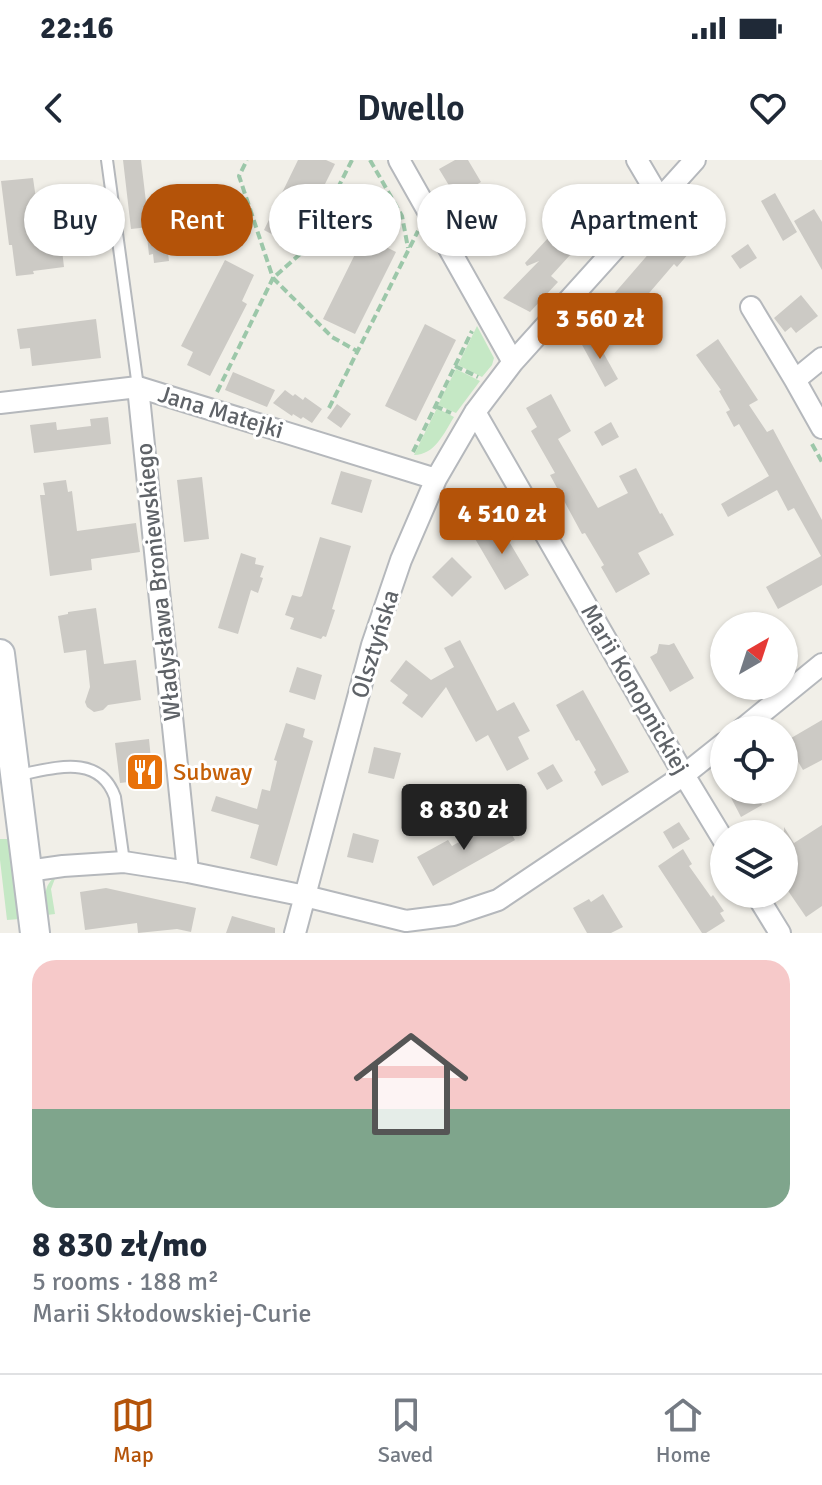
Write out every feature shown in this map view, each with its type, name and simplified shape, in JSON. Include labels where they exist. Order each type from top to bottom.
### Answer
[{"type":"main road","points":[[0,654],[35,933]]},
{"type":"street","points":[[399,160],[513,362]]},
{"type":"street","points":[[637,160],[651,184]]},
{"type":"street","name":"Olsztyńska","points":[[673,184],[695,160]]},
{"type":"street","name":"Olsztyńska","points":[[295,933],[372,645],[401,560],[436,479],[467,414],[609,256]]},
{"type":"street","points":[[751,307],[822,428]]},
{"type":"street","points":[[795,380],[822,358]]},
{"type":"street","name":"Jana Matejki","points":[[0,403],[138,387],[436,479]]},
{"type":"street","name":"Władysława Broniewskiego","points":[[138,387],[188,872]]},
{"type":"street","name":"Marii Konopnickiej","points":[[467,414],[711,820]]},
{"type":"street","points":[[758,716],[822,664]]},
{"type":"street","points":[[28,871],[124,862],[305,896],[407,927],[498,900],[684,775],[710,754]]},
{"type":"street","points":[[765,908],[780,933]]},
{"type":"lane","points":[[107,160],[138,387]]},
{"type":"lane","points":[[15,775],[76,766],[95,772],[105,780],[115,797],[124,862]]},
{"type":"path","points":[[247,160],[239,176],[273,278],[332,337],[357,351]]},
{"type":"path","points":[[209,409],[273,278],[308,247],[352,160]]},
{"type":"path","points":[[370,160],[404,213],[408,249]]},
{"type":"path","points":[[329,408],[417,232]]},
{"type":"path","points":[[410,458],[477,321]]},
{"type":"path","points":[[455,366],[484,380]]},
{"type":"path","points":[[435,406],[467,414]]},
{"type":"green space","points":[[477,326],[494,358],[482,377],[458,365]]},
{"type":"green space","points":[[456,369],[480,381],[456,413],[438,405]]},
{"type":"green space","points":[[437,408],[454,417],[433,447],[414,455]]},
{"type":"green space","points":[[0,839],[10,839],[20,919],[7,920]]},
{"type":"green space","points":[[56,876],[51,889],[55,914],[47,915],[46,889]]},
{"type":"building","points":[[123,160],[141,160],[144,184],[141,184],[141,228],[131,229]]},
{"type":"building","points":[[298,160],[326,160],[335,164],[325,184],[286,184]]},
{"type":"building","points":[[455,160],[468,160],[481,182],[448,184],[439,169]]},
{"type":"building","points":[[33,178],[34,184],[24,184],[24,256],[63,256],[64,267],[16,276],[1,181]]},
{"type":"building","points":[[775,193],[797,232],[783,241],[761,201]]},
{"type":"building","points":[[814,209],[822,222],[822,270],[794,221]]},
{"type":"building","points":[[748,244],[757,258],[740,269],[731,256]]},
{"type":"building","points":[[542,245],[542,256],[569,256],[551,276],[558,282],[530,312],[503,298],[539,261],[527,266],[525,263]]},
{"type":"building","points":[[153,256],[168,256],[169,261],[154,263]]},
{"type":"building","points":[[354,256],[394,256],[355,334],[323,319]]},
{"type":"building","points":[[647,256],[686,256],[677,267],[674,264],[631,311],[613,295]]},
{"type":"building","points":[[225,260],[254,275],[242,301],[247,304],[210,376],[187,365],[193,352],[181,346]]},
{"type":"building","points":[[801,295],[818,316],[796,333],[791,327],[785,332],[774,318]]},
{"type":"building","points":[[96,319],[101,358],[32,366],[30,348],[20,349],[17,329]]},
{"type":"building","points":[[425,324],[456,340],[416,421],[385,406]]},
{"type":"building","points":[[594,336],[618,379],[605,387],[581,343]]},
{"type":"building","points":[[718,339],[758,400],[749,405],[767,432],[773,429],[822,520],[822,585],[778,609],[766,587],[821,556],[794,508],[788,511],[777,490],[728,517],[721,504],[769,476],[739,424],[734,427],[726,412],[730,410],[721,390],[696,355]]},
{"type":"building","points":[[233,372],[275,390],[267,407],[225,390]]},
{"type":"building","points":[[285,390],[303,400],[305,397],[322,409],[312,423],[303,417],[292,416],[273,403]]},
{"type":"building","points":[[551,394],[571,431],[558,439],[598,508],[628,493],[619,476],[636,468],[674,535],[638,553],[650,574],[616,593],[601,567],[604,565],[585,533],[582,534],[550,475],[555,473],[531,431],[537,427],[526,408]]},
{"type":"building","points":[[337,404],[351,414],[341,428],[327,418]]},
{"type":"building","points":[[108,417],[111,444],[34,453],[30,425],[56,422],[57,430],[91,426],[90,419]]},
{"type":"building","points":[[611,422],[619,437],[602,446],[594,432]]},
{"type":"building","points":[[341,471],[372,480],[362,513],[331,504]]},
{"type":"building","points":[[202,477],[209,539],[184,542],[177,480]]},
{"type":"building","points":[[66,480],[68,492],[72,491],[77,531],[136,523],[140,552],[91,559],[92,570],[50,576],[40,495],[45,495],[43,483]]},
{"type":"building","points":[[498,523],[529,575],[505,590],[474,537]]},
{"type":"building","points":[[320,537],[351,546],[332,609],[335,610],[326,637],[321,639],[290,629],[294,618],[285,615],[292,595],[302,596]]},
{"type":"building","points":[[241,553],[256,558],[255,564],[264,566],[258,593],[251,590],[238,634],[218,628]]},
{"type":"building","points":[[452,557],[472,577],[452,597],[432,577]]},
{"type":"building","points":[[96,608],[104,664],[136,660],[141,700],[108,705],[94,712],[85,702],[90,687],[86,650],[64,653],[58,616]]},
{"type":"building","points":[[460,640],[497,711],[514,702],[530,731],[518,737],[529,759],[507,771],[488,735],[476,742],[446,687],[422,718],[402,703],[408,695],[390,681],[406,660],[431,680],[454,667],[444,648]]},
{"type":"building","points":[[674,643],[694,678],[670,692],[650,657],[657,653],[659,644]]},
{"type":"building","points":[[297,667],[322,675],[315,700],[289,692]]},
{"type":"building","points":[[583,690],[629,772],[602,786],[579,740],[576,741],[556,705]]},
{"type":"building","points":[[822,720],[822,760],[803,770],[798,761],[798,734]]},
{"type":"building","points":[[286,723],[305,729],[303,737],[313,741],[277,866],[250,858],[259,825],[211,811],[216,796],[257,809],[262,789],[270,791],[277,761],[274,760]]},
{"type":"building","points":[[149,739],[153,779],[120,783],[115,743]]},
{"type":"building","points":[[374,747],[401,753],[394,779],[368,773]]},
{"type":"building","points":[[553,764],[563,781],[547,790],[537,773]]},
{"type":"building","points":[[426,793],[434,808],[412,821],[403,807]]},
{"type":"building","points":[[734,804],[761,804],[762,805],[741,817]]},
{"type":"building","points":[[502,818],[515,840],[433,886],[417,857],[448,840],[452,846]]},
{"type":"building","points":[[679,822],[690,839],[673,849],[663,832]]},
{"type":"building","points":[[822,825],[822,906],[806,917],[798,905],[798,840]]},
{"type":"building","points":[[353,833],[379,840],[373,863],[347,857]]},
{"type":"building","points":[[683,849],[692,864],[689,866],[710,896],[710,908],[722,908],[724,911],[720,913],[725,921],[702,933],[658,866]]},
{"type":"building","points":[[106,888],[196,908],[191,932],[177,929],[138,933],[137,923],[85,930],[80,892]]},
{"type":"building","points":[[603,894],[623,927],[611,933],[587,933],[573,908]]},
{"type":"building","points":[[232,916],[275,928],[275,933],[226,933]]},
{"type":"place","name":"Subway","points":[[145,772]]}]
